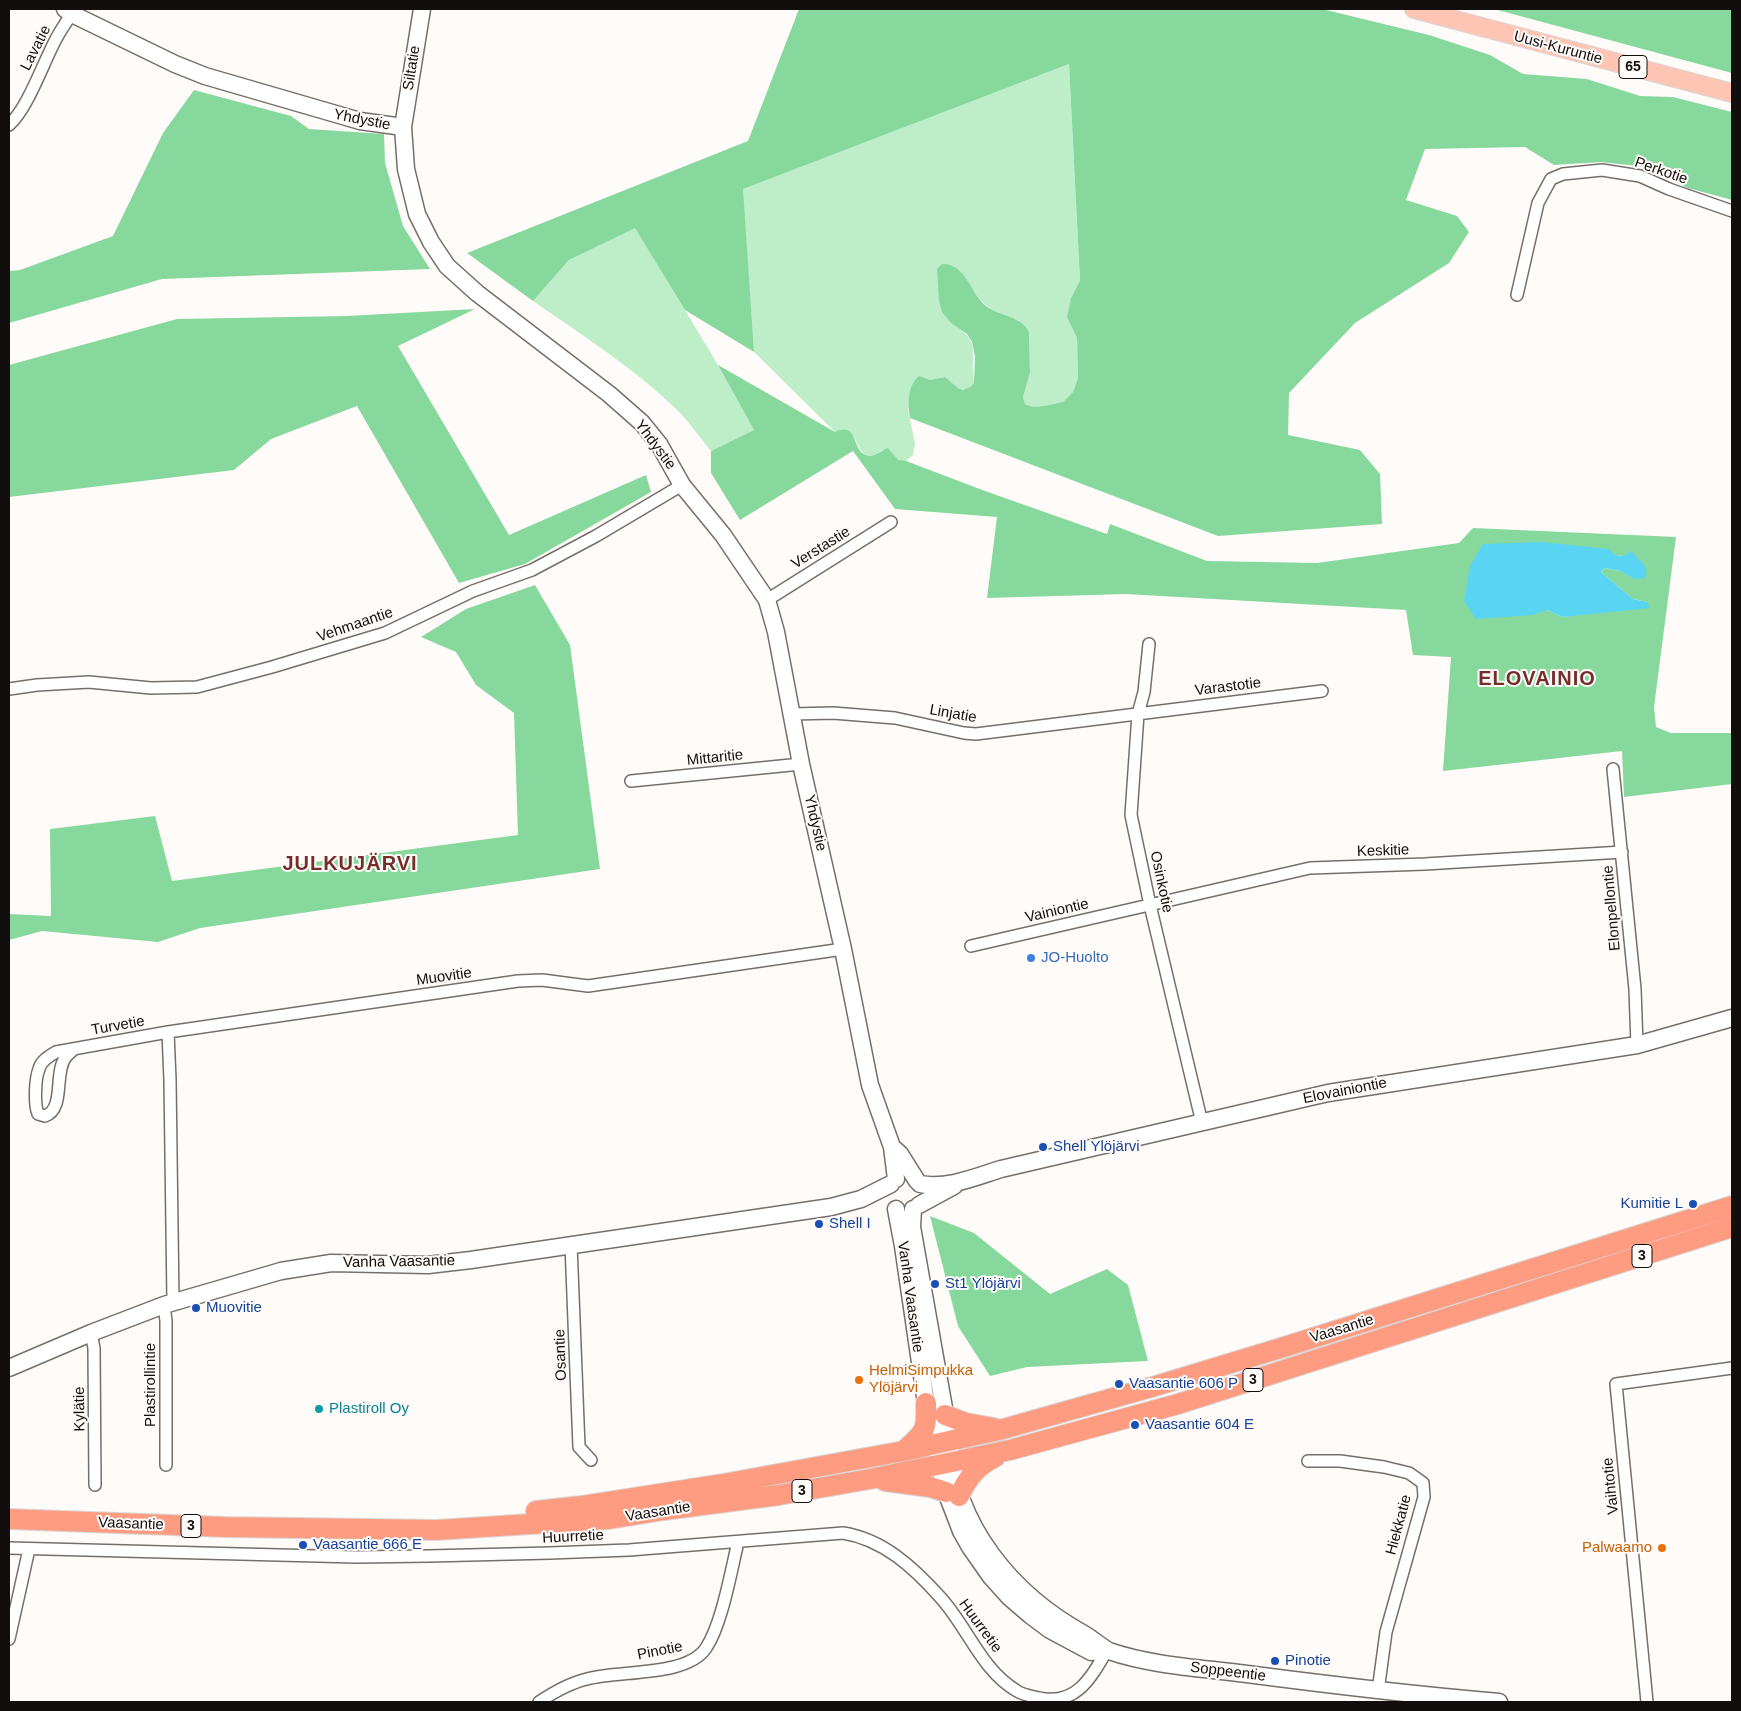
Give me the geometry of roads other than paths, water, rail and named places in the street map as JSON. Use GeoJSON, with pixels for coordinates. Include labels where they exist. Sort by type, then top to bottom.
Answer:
{"type":"FeatureCollection","features":[{"type":"Feature","properties":{"kind":"highway","name":"Vaasantie"},"geometry":{"type":"LineString","coordinates":[[9,1520],[225,1527],[373,1528],[398,1531],[437,1530],[609,1519],[779,1495],[870,1479],[944,1453],[1003,1429],[1284,1347],[1732,1206]]}},
{"type":"Feature","properties":{"kind":"highway","name":"Vaasantie"},"geometry":{"type":"LineString","coordinates":[[373,1528],[406,1523],[582,1506],[723,1484],[904,1451],[944,1453],[1010,1450],[1178,1404],[1732,1227]]}},
{"type":"Feature","properties":{"kind":"highway"},"geometry":{"type":"LineString","coordinates":[[904,1451],[925,1430],[927,1423],[926,1403]]}},
{"type":"Feature","properties":{"kind":"highway"},"geometry":{"type":"LineString","coordinates":[[945,1415],[966,1423],[1003,1429]]}},
{"type":"Feature","properties":{"kind":"highway"},"geometry":{"type":"LineString","coordinates":[[870,1479],[910,1483],[953,1494],[984,1463],[1010,1450]]}},
{"type":"Feature","properties":{"kind":"main road","name":"Siltatie"},"geometry":{"type":"LineString","coordinates":[[403,128],[422,9]]}},
{"type":"Feature","properties":{"kind":"main road","name":"Uusi-Kuruntie"},"geometry":{"type":"LineString","coordinates":[[1414,9],[1732,93]]}},
{"type":"Feature","properties":{"kind":"main road","name":"Yhdystie"},"geometry":{"type":"LineString","coordinates":[[70,10],[175,64],[205,76],[360,121],[403,128],[406,169],[417,214],[431,242],[447,266],[477,293],[609,394],[642,423],[658,444],[682,485],[723,535],[767,600],[776,632],[870,1084],[892,1147],[893,1182]]}},
{"type":"Feature","properties":{"kind":"main road","name":"Elovainiontie"},"geometry":{"type":"LineString","coordinates":[[918,1183],[928,1186],[960,1182],[1001,1169],[1328,1093],[1638,1045],[1732,1018]]}},
{"type":"Feature","properties":{"kind":"main road","name":"Yhdystie"},"geometry":{"type":"LineString","coordinates":[[892,1147],[900,1154],[918,1183]]}},
{"type":"Feature","properties":{"kind":"main road"},"geometry":{"type":"LineString","coordinates":[[905,1176],[918,1183],[923,1193],[916,1207],[904,1211],[893,1205],[888,1194],[893,1182],[905,1176]]}},
{"type":"Feature","properties":{"kind":"main road","name":"Vanha Vaasantie"},"geometry":{"type":"LineString","coordinates":[[9,1368],[91,1333],[168,1304],[264,1275],[303,1266],[331,1263],[428,1265],[571,1245],[831,1207],[861,1199],[893,1182]]}},
{"type":"Feature","properties":{"kind":"main road","name":"Elovainiontie"},"geometry":{"type":"LineString","coordinates":[[916,1207],[944,1193],[960,1182]]}},
{"type":"Feature","properties":{"kind":"main road","name":"Vanha Vaasantie"},"geometry":{"type":"LineString","coordinates":[[861,1199],[893,1205],[903,1246],[926,1403],[944,1453]]}},
{"type":"Feature","properties":{"kind":"main road","name":"Vanha Vaasantie"},"geometry":{"type":"LineString","coordinates":[[916,1207],[912,1227],[945,1415],[944,1453]]}},
{"type":"Feature","properties":{"kind":"main road","name":"Soppeentie"},"geometry":{"type":"LineString","coordinates":[[944,1453],[953,1494],[994,1559],[1029,1597],[1060,1621],[1097,1642],[1107,1650],[1130,1657],[1180,1666],[1378,1691],[1499,1702]]}},
{"type":"Feature","properties":{"kind":"street","name":"Lavatie"},"geometry":{"type":"LineString","coordinates":[[9,125],[25,102],[70,10]]}},
{"type":"Feature","properties":{"kind":"street","name":"Perkotie"},"geometry":{"type":"LineString","coordinates":[[1517,295],[1538,203],[1551,179],[1563,174],[1602,170],[1640,176],[1669,189],[1732,211]]}},
{"type":"Feature","properties":{"kind":"street","name":"Vehmaantie"},"geometry":{"type":"LineString","coordinates":[[9,689],[37,685],[89,682],[151,688],[198,687],[385,633],[473,590],[532,570],[596,536],[682,485]]}},
{"type":"Feature","properties":{"kind":"street","name":"Verstastie"},"geometry":{"type":"LineString","coordinates":[[767,600],[891,522]]}},
{"type":"Feature","properties":{"kind":"street","name":"Osinkotie"},"geometry":{"type":"LineString","coordinates":[[1149,644],[1144,692],[1138,714],[1131,815],[1150,905],[1202,1123]]}},
{"type":"Feature","properties":{"kind":"street","name":"Varastotie"},"geometry":{"type":"LineString","coordinates":[[1138,714],[1322,691]]}},
{"type":"Feature","properties":{"kind":"street","name":"Linjatie"},"geometry":{"type":"LineString","coordinates":[[792,714],[833,713],[895,718],[976,734],[1138,714]]}},
{"type":"Feature","properties":{"kind":"street","name":"Mittaritie"},"geometry":{"type":"LineString","coordinates":[[630,781],[802,764]]}},
{"type":"Feature","properties":{"kind":"street","name":"Elonpellontie"},"geometry":{"type":"LineString","coordinates":[[1613,769],[1635,989],[1638,1045]]}},
{"type":"Feature","properties":{"kind":"street","name":"Keskitie"},"geometry":{"type":"LineString","coordinates":[[1150,905],[1310,868],[1425,864],[1622,852]]}},
{"type":"Feature","properties":{"kind":"street","name":"Vainiontie"},"geometry":{"type":"LineString","coordinates":[[970,946],[1150,905]]}},
{"type":"Feature","properties":{"kind":"street","name":"Muovitie"},"geometry":{"type":"LineString","coordinates":[[168,1032],[518,981],[542,980],[588,986],[843,949]]}},
{"type":"Feature","properties":{"kind":"street","name":"Turvetie"},"geometry":{"type":"LineString","coordinates":[[74,1049],[65,1058],[61,1070],[56,1107],[51,1114],[44,1116],[38,1114],[35,1106],[39,1068],[46,1058],[56,1052],[168,1032]]}},
{"type":"Feature","properties":{"kind":"street"},"geometry":{"type":"LineString","coordinates":[[168,1032],[170,1080],[168,1304]]}},
{"type":"Feature","properties":{"kind":"street","name":"Osantie"},"geometry":{"type":"LineString","coordinates":[[571,1245],[580,1448],[590,1460]]}},
{"type":"Feature","properties":{"kind":"street","name":"Plastirollintie"},"geometry":{"type":"LineString","coordinates":[[166,1465],[166,1322],[168,1304]]}},
{"type":"Feature","properties":{"kind":"street","name":"Kylätie"},"geometry":{"type":"LineString","coordinates":[[91,1333],[94,1348],[95,1485]]}},
{"type":"Feature","properties":{"kind":"street","name":"Vaihtotie"},"geometry":{"type":"LineString","coordinates":[[1647,1702],[1616,1384],[1732,1368]]}},
{"type":"Feature","properties":{"kind":"street","name":"Hiekkatie"},"geometry":{"type":"LineString","coordinates":[[1308,1461],[1340,1461],[1384,1467],[1409,1473],[1423,1483],[1424,1496],[1386,1632],[1378,1691]]}},
{"type":"Feature","properties":{"kind":"street","name":"Huurretie"},"geometry":{"type":"LineString","coordinates":[[9,1548],[356,1557],[550,1553],[738,1542],[843,1533],[856,1535],[880,1544],[912,1569],[941,1598],[972,1643],[1006,1683],[1018,1692],[1048,1701],[1072,1694],[1084,1685],[1107,1650]]}},
{"type":"Feature","properties":{"kind":"street","name":"Pinotie"},"geometry":{"type":"LineString","coordinates":[[539,1702],[551,1694],[586,1679],[683,1664],[700,1655],[710,1641],[718,1620],[738,1542]]}},
{"type":"Feature","properties":{"kind":"street"},"geometry":{"type":"LineString","coordinates":[[9,1639],[29,1549]]}},
{"type":"Feature","properties":{"kind":"water"},"geometry":{"type":"Polygon","coordinates":[[[1541,542],[1608,549],[1615,555],[1624,556],[1631,551],[1646,567],[1646,578],[1634,579],[1620,571],[1605,568],[1601,572],[1633,599],[1647,602],[1650,608],[1563,617],[1547,610],[1533,615],[1476,619],[1464,601],[1470,566],[1483,544],[1541,542]]]}},
{"type":"Feature","properties":{"kind":"place","name":"JO-Huolto"},"geometry":{"type":"Point","coordinates":[1031,958]}},
{"type":"Feature","properties":{"kind":"place","name":"Shell Ylöjärvi"},"geometry":{"type":"Point","coordinates":[1043,1147]}},
{"type":"Feature","properties":{"kind":"place","name":"Kumitie L"},"geometry":{"type":"Point","coordinates":[1693,1204]}},
{"type":"Feature","properties":{"kind":"place","name":"Shell I"},"geometry":{"type":"Point","coordinates":[819,1224]}},
{"type":"Feature","properties":{"kind":"place","name":"St1 Ylöjärvi"},"geometry":{"type":"Point","coordinates":[935,1284]}},
{"type":"Feature","properties":{"kind":"place","name":"Muovitie"},"geometry":{"type":"Point","coordinates":[196,1308]}},
{"type":"Feature","properties":{"kind":"place","name":"HelmiSimpukka Ylöjärvi"},"geometry":{"type":"Point","coordinates":[859,1380]}},
{"type":"Feature","properties":{"kind":"place","name":"Vaasantie 606 P"},"geometry":{"type":"Point","coordinates":[1119,1384]}},
{"type":"Feature","properties":{"kind":"place","name":"Plastiroll Oy"},"geometry":{"type":"Point","coordinates":[319,1409]}},
{"type":"Feature","properties":{"kind":"place","name":"Vaasantie 604 E"},"geometry":{"type":"Point","coordinates":[1135,1425]}},
{"type":"Feature","properties":{"kind":"place","name":"Vaasantie 666 E"},"geometry":{"type":"Point","coordinates":[303,1545]}},
{"type":"Feature","properties":{"kind":"place","name":"Palwaamo"},"geometry":{"type":"Point","coordinates":[1662,1548]}},
{"type":"Feature","properties":{"kind":"place","name":"Pinotie"},"geometry":{"type":"Point","coordinates":[1275,1661]}},
{"type":"Feature","properties":{"kind":"district","name":"ELOVAINIO"},"geometry":{"type":"Point","coordinates":[1537,679]}},
{"type":"Feature","properties":{"kind":"district","name":"JULKUJÄRVI"},"geometry":{"type":"Point","coordinates":[350,864]}}]}
